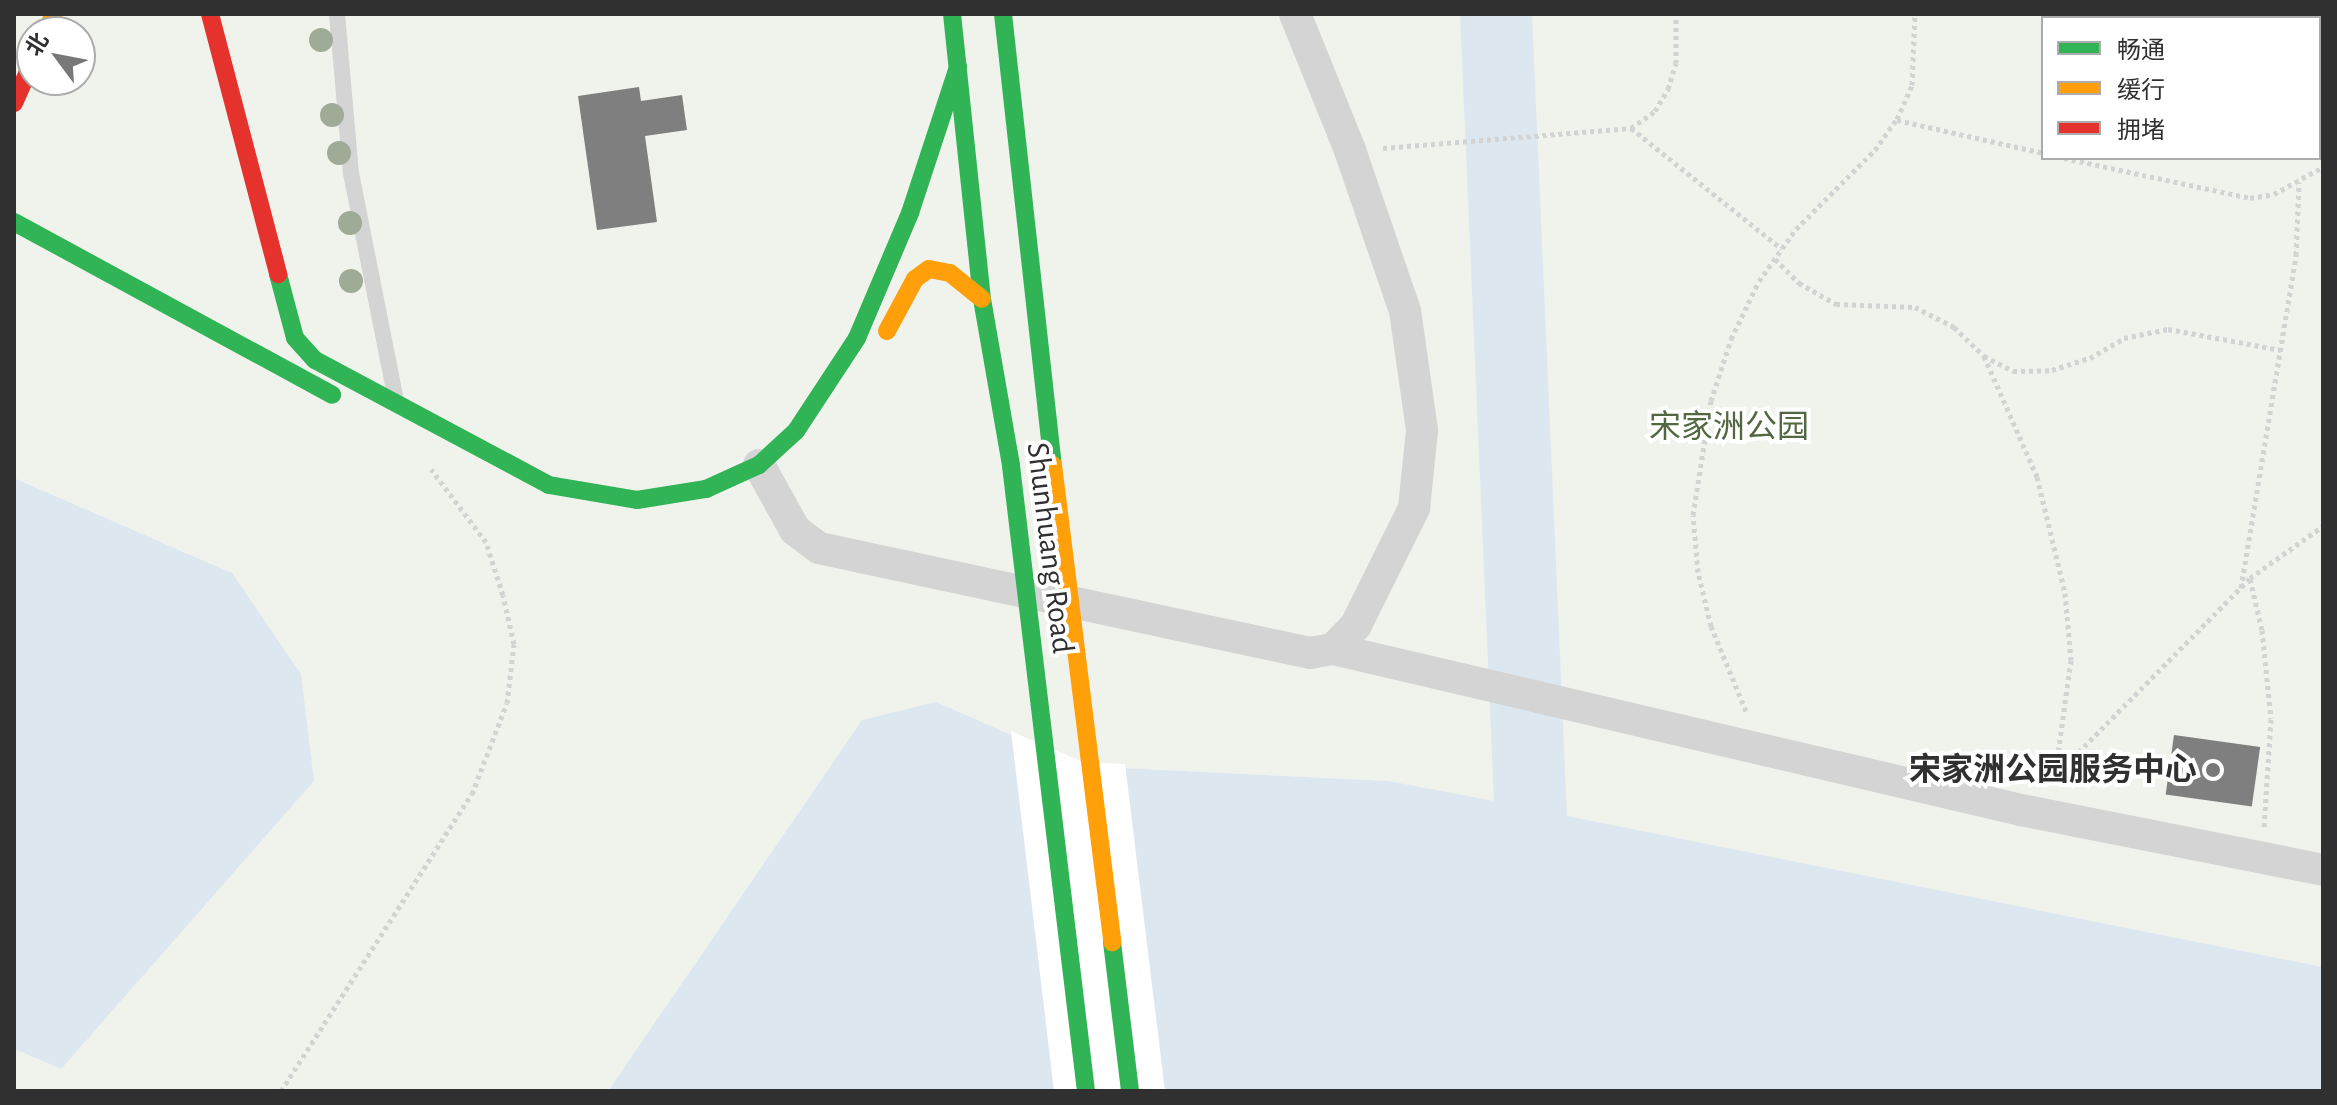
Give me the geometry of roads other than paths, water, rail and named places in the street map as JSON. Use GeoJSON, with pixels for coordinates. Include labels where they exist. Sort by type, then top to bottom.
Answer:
{"type":"FeatureCollection","features":[{"type":"Feature","properties":{"kind":"street"},"geometry":{"type":"LineString","coordinates":[[210,14],[285,312],[295,338],[315,360]]}},
{"type":"Feature","properties":{"kind":"street","name":"Shunhuang Road"},"geometry":{"type":"LineString","coordinates":[[952,14],[982,299],[1011,466],[1086,1091]]}},
{"type":"Feature","properties":{"kind":"street","name":"Shunhuang Road"},"geometry":{"type":"LineString","coordinates":[[1003,14],[1053,465],[1130,1091]]}},
{"type":"Feature","properties":{"kind":"street"},"geometry":{"type":"LineString","coordinates":[[1295,14],[1350,150],[1405,311],[1422,430],[1414,508],[1356,625],[1333,649]]}},
{"type":"Feature","properties":{"kind":"street"},"geometry":{"type":"LineString","coordinates":[[769,480],[796,431],[857,338],[910,213],[958,67]]}},
{"type":"Feature","properties":{"kind":"street"},"geometry":{"type":"LineString","coordinates":[[14,222],[357,408]]}},
{"type":"Feature","properties":{"kind":"street"},"geometry":{"type":"LineString","coordinates":[[879,347],[915,279],[929,269],[950,273],[982,299]]}},
{"type":"Feature","properties":{"kind":"street"},"geometry":{"type":"LineString","coordinates":[[274,337],[572,493],[637,500],[769,480]]}},
{"type":"Feature","properties":{"kind":"street"},"geometry":{"type":"LineString","coordinates":[[431,445],[572,509],[644,521]]}},
{"type":"Feature","properties":{"kind":"street"},"geometry":{"type":"LineString","coordinates":[[769,480],[795,530],[819,548],[844,556],[1310,653],[1333,649],[1576,702],[1766,751],[2021,810],[2323,870]]}},
{"type":"Feature","properties":{"kind":"lane"},"geometry":{"type":"LineString","coordinates":[[337,14],[351,173],[403,432]]}},
{"type":"Feature","properties":{"kind":"place","name":"宋家洲公园服务中心"},"geometry":{"type":"Point","coordinates":[2213,770]}},
{"type":"Feature","properties":{"kind":"park label","name":"宋家洲公园"},"geometry":{"type":"Point","coordinates":[1729,427]}}]}
